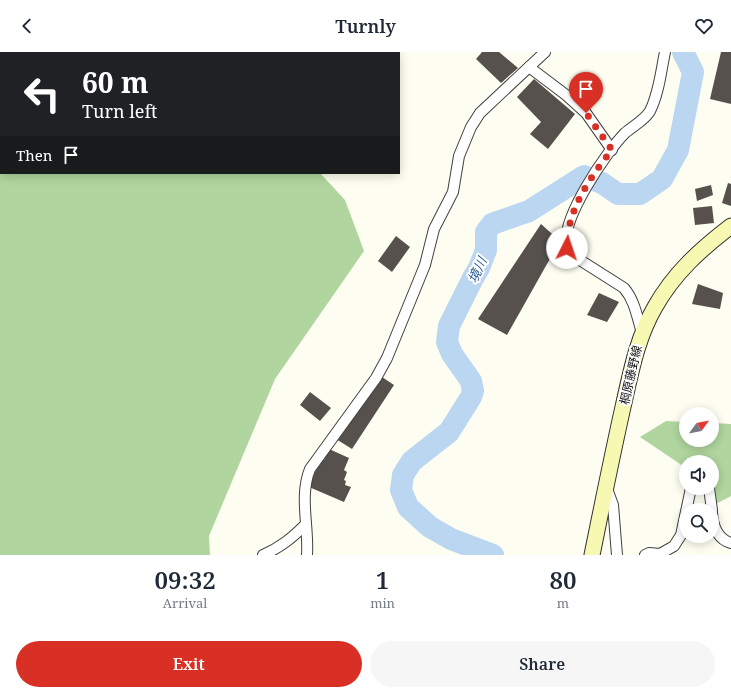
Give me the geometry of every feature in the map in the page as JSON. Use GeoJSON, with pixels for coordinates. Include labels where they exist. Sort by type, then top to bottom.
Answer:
{"type":"FeatureCollection","features":[{"type":"Feature","properties":{"kind":"main road","name":"棡原藤野線"},"geometry":{"type":"LineString","coordinates":[[592,555],[637,345],[642,333],[656,306],[681,270],[697,254],[731,226]]}},
{"type":"Feature","properties":{"kind":"street"},"geometry":{"type":"LineString","coordinates":[[307,555],[308,536],[306,524],[306,479],[310,469],[376,378],[387,358],[425,265],[434,229],[453,192],[459,156],[471,127],[480,113],[545,52]]}},
{"type":"Feature","properties":{"kind":"street"},"geometry":{"type":"LineString","coordinates":[[642,333],[633,301],[629,294],[624,288],[577,259],[567,248],[567,232],[572,214],[598,169],[626,133],[649,112],[655,96],[665,52]]}},
{"type":"Feature","properties":{"kind":"street"},"geometry":{"type":"LineString","coordinates":[[529,67],[566,95],[586,113],[612,150]]}},
{"type":"Feature","properties":{"kind":"street"},"geometry":{"type":"LineString","coordinates":[[606,486],[613,505],[617,555]]}},
{"type":"Feature","properties":{"kind":"street"},"geometry":{"type":"LineString","coordinates":[[645,555],[650,553],[661,554],[674,546],[681,535],[690,495]]}},
{"type":"Feature","properties":{"kind":"street"},"geometry":{"type":"LineString","coordinates":[[263,555],[279,548],[306,524]]}},
{"type":"Feature","properties":{"kind":"street"},"geometry":{"type":"LineString","coordinates":[[719,535],[724,541],[731,543]]}},
{"type":"Feature","properties":{"kind":"green space"},"geometry":{"type":"Polygon","coordinates":[[[0,174],[321,174],[345,200],[364,251],[275,379],[209,536],[210,555],[0,555],[0,174]]]}},
{"type":"Feature","properties":{"kind":"green space"},"geometry":{"type":"Polygon","coordinates":[[[666,421],[679,422],[679,447],[719,447],[719,423],[731,424],[731,496],[718,503],[707,503],[705,495],[719,495],[719,455],[679,455],[679,463],[640,437],[666,421]]]}},
{"type":"Feature","properties":{"kind":"building"},"geometry":{"type":"Polygon","coordinates":[[[482,52],[499,52],[518,68],[501,83],[476,59],[482,52]]]}},
{"type":"Feature","properties":{"kind":"building"},"geometry":{"type":"Polygon","coordinates":[[[721,52],[731,52],[731,104],[710,99],[721,52]]]}},
{"type":"Feature","properties":{"kind":"building"},"geometry":{"type":"Polygon","coordinates":[[[534,79],[575,114],[548,149],[530,134],[541,122],[517,97],[534,79]]]}},
{"type":"Feature","properties":{"kind":"building"},"geometry":{"type":"Polygon","coordinates":[[[728,183],[731,184],[731,206],[722,203],[728,183]]]}},
{"type":"Feature","properties":{"kind":"building"},"geometry":{"type":"Polygon","coordinates":[[[711,185],[713,195],[697,201],[695,189],[711,185]]]}},
{"type":"Feature","properties":{"kind":"building"},"geometry":{"type":"Polygon","coordinates":[[[712,206],[714,223],[695,225],[693,208],[712,206]]]}},
{"type":"Feature","properties":{"kind":"building"},"geometry":{"type":"Polygon","coordinates":[[[541,224],[560,241],[507,335],[478,319],[541,224]]]}},
{"type":"Feature","properties":{"kind":"building"},"geometry":{"type":"Polygon","coordinates":[[[396,236],[410,247],[392,272],[378,261],[396,236]]]}},
{"type":"Feature","properties":{"kind":"building"},"geometry":{"type":"Polygon","coordinates":[[[698,284],[723,293],[720,309],[692,304],[698,284]]]}},
{"type":"Feature","properties":{"kind":"building"},"geometry":{"type":"Polygon","coordinates":[[[599,293],[619,302],[607,322],[587,315],[599,293]]]}},
{"type":"Feature","properties":{"kind":"building"},"geometry":{"type":"Polygon","coordinates":[[[379,375],[394,385],[352,449],[336,439],[379,375]]]}},
{"type":"Feature","properties":{"kind":"building"},"geometry":{"type":"Polygon","coordinates":[[[310,392],[331,408],[320,421],[300,405],[310,392]]]}},
{"type":"Feature","properties":{"kind":"building"},"geometry":{"type":"Polygon","coordinates":[[[329,449],[349,458],[344,470],[347,472],[344,480],[346,481],[345,485],[351,487],[344,502],[309,487],[320,460],[324,460],[329,449]]]}},
{"type":"Feature","properties":{"kind":"waterway","name":"境川"},"geometry":{"type":"LineString","coordinates":[[493,555],[451,539],[430,527],[408,507],[401,490],[403,475],[412,461],[449,432],[471,397],[473,391],[471,381],[452,354],[447,342],[449,326],[479,268],[486,250],[486,232],[492,224],[529,211],[584,176],[602,183],[618,194],[640,194],[662,179],[678,150],[693,72],[683,52]]}},
{"type":"Feature","properties":{"kind":"route"},"geometry":{"type":"LineString","coordinates":[[567,248],[567,232],[572,214],[588,185],[605,158],[612,150],[586,113]]}}]}
